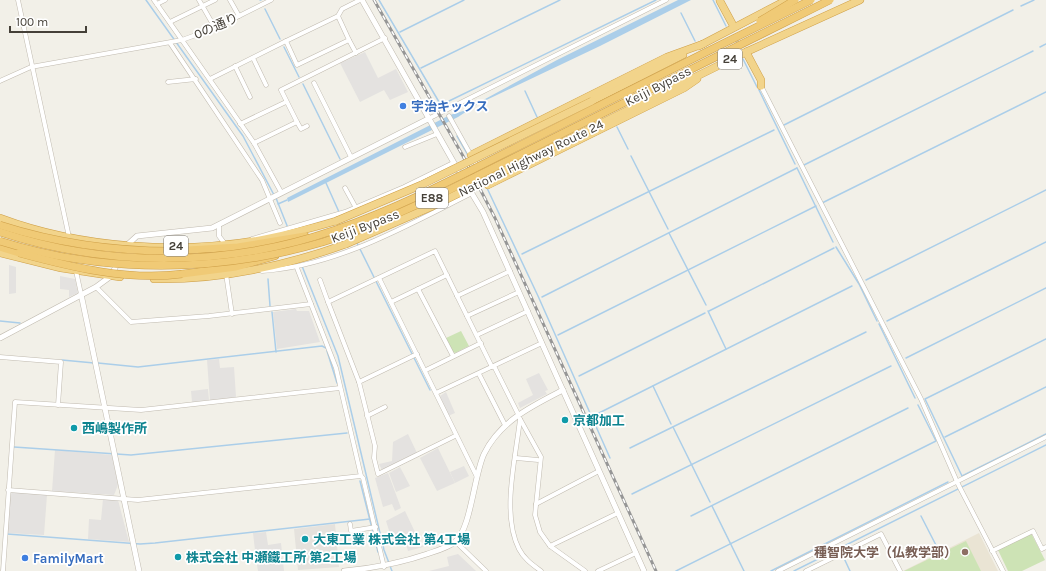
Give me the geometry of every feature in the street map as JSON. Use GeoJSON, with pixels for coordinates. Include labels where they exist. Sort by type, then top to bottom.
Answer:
{"type":"FeatureCollection","features":[{"type":"Feature","properties":{"kind":"highway"},"geometry":{"type":"LineString","coordinates":[[720,0],[731,26]]}},
{"type":"Feature","properties":{"kind":"highway","name":"National Highway Route 24"},"geometry":{"type":"LineString","coordinates":[[0,218],[69,237],[127,244],[180,246],[225,244],[282,235],[336,218],[421,185],[592,101],[703,44],[731,26],[787,0]]}},
{"type":"Feature","properties":{"kind":"highway"},"geometry":{"type":"LineString","coordinates":[[706,52],[795,0]]}},
{"type":"Feature","properties":{"kind":"highway","name":"Keiji Bypass"},"geometry":{"type":"LineString","coordinates":[[0,232],[39,244],[89,253],[140,257],[182,258],[214,256],[261,250],[307,239],[348,225],[442,184],[811,0]]}},
{"type":"Feature","properties":{"kind":"highway","name":"Keiji Bypass"},"geometry":{"type":"LineString","coordinates":[[0,241],[70,258],[154,266],[219,263],[292,251],[361,229],[441,194],[832,0]]}},
{"type":"Feature","properties":{"kind":"highway","name":"National Highway Route 24"},"geometry":{"type":"LineString","coordinates":[[0,253],[76,271],[111,276],[164,279],[226,273],[300,263],[433,206],[716,66],[746,55],[860,0]]}},
{"type":"Feature","properties":{"kind":"highway"},"geometry":{"type":"LineString","coordinates":[[471,155],[667,57],[703,44]]}},
{"type":"Feature","properties":{"kind":"highway"},"geometry":{"type":"LineString","coordinates":[[746,55],[761,80],[761,86]]}},
{"type":"Feature","properties":{"kind":"highway"},"geometry":{"type":"LineString","coordinates":[[488,185],[684,88],[716,66]]}},
{"type":"Feature","properties":{"kind":"highway"},"geometry":{"type":"LineString","coordinates":[[0,225],[51,239],[87,246],[172,251],[238,248],[274,242],[348,225]]}},
{"type":"Feature","properties":{"kind":"highway"},"geometry":{"type":"LineString","coordinates":[[0,247],[19,253],[109,273],[156,277],[236,267],[292,251]]}},
{"type":"Feature","properties":{"kind":"street"},"geometry":{"type":"LineString","coordinates":[[18,0],[31,67],[69,237]]}},
{"type":"Feature","properties":{"kind":"street"},"geometry":{"type":"LineString","coordinates":[[165,0],[155,2],[170,22],[180,40],[210,79],[254,143],[280,193]]}},
{"type":"Feature","properties":{"kind":"street"},"geometry":{"type":"LineString","coordinates":[[199,0],[215,28]]}},
{"type":"Feature","properties":{"kind":"street"},"geometry":{"type":"LineString","coordinates":[[170,22],[215,0]]}},
{"type":"Feature","properties":{"kind":"street"},"geometry":{"type":"LineString","coordinates":[[230,0],[239,16]]}},
{"type":"Feature","properties":{"kind":"street","name":"0の通り"},"geometry":{"type":"LineString","coordinates":[[0,81],[31,67],[180,40],[215,28],[271,0]]}},
{"type":"Feature","properties":{"kind":"street"},"geometry":{"type":"LineString","coordinates":[[210,79],[338,16],[342,9],[361,0],[385,38],[428,119],[483,212],[644,571]]}},
{"type":"Feature","properties":{"kind":"street"},"geometry":{"type":"LineString","coordinates":[[0,338],[96,287],[111,276],[127,244],[137,236],[202,230],[219,224],[666,0]]}},
{"type":"Feature","properties":{"kind":"street"},"geometry":{"type":"LineString","coordinates":[[338,16],[356,53]]}},
{"type":"Feature","properties":{"kind":"street"},"geometry":{"type":"LineString","coordinates":[[306,126],[301,129],[281,90],[385,38]]}},
{"type":"Feature","properties":{"kind":"street"},"geometry":{"type":"LineString","coordinates":[[286,41],[297,65],[349,40]]}},
{"type":"Feature","properties":{"kind":"street"},"geometry":{"type":"LineString","coordinates":[[171,42],[262,180],[280,223]]}},
{"type":"Feature","properties":{"kind":"street"},"geometry":{"type":"LineString","coordinates":[[253,58],[266,85]]}},
{"type":"Feature","properties":{"kind":"street"},"geometry":{"type":"LineString","coordinates":[[235,66],[250,97]]}},
{"type":"Feature","properties":{"kind":"street"},"geometry":{"type":"LineString","coordinates":[[168,82],[196,79]]}},
{"type":"Feature","properties":{"kind":"street"},"geometry":{"type":"LineString","coordinates":[[314,83],[351,157]]}},
{"type":"Feature","properties":{"kind":"street"},"geometry":{"type":"LineString","coordinates":[[761,86],[922,399],[958,482],[1003,571]]}},
{"type":"Feature","properties":{"kind":"street"},"geometry":{"type":"LineString","coordinates":[[240,124],[286,102]]}},
{"type":"Feature","properties":{"kind":"street"},"geometry":{"type":"LineString","coordinates":[[449,116],[488,185]]}},
{"type":"Feature","properties":{"kind":"street"},"geometry":{"type":"LineString","coordinates":[[254,143],[297,122]]}},
{"type":"Feature","properties":{"kind":"street"},"geometry":{"type":"LineString","coordinates":[[405,147],[437,133]]}},
{"type":"Feature","properties":{"kind":"street"},"geometry":{"type":"LineString","coordinates":[[336,218],[343,213],[453,163]]}},
{"type":"Feature","properties":{"kind":"street"},"geometry":{"type":"LineString","coordinates":[[345,188],[356,208]]}},
{"type":"Feature","properties":{"kind":"street"},"geometry":{"type":"LineString","coordinates":[[385,567],[373,526],[363,478],[361,476],[336,368],[311,304],[300,263],[362,246],[405,227],[472,193]]}},
{"type":"Feature","properties":{"kind":"street"},"geometry":{"type":"LineString","coordinates":[[219,224],[219,236],[225,244]]}},
{"type":"Feature","properties":{"kind":"street"},"geometry":{"type":"LineString","coordinates":[[242,242],[274,231],[294,230]]}},
{"type":"Feature","properties":{"kind":"street"},"geometry":{"type":"LineString","coordinates":[[328,302],[435,251],[467,316],[541,457],[536,504],[536,521],[544,541],[585,571]]}},
{"type":"Feature","properties":{"kind":"street"},"geometry":{"type":"LineString","coordinates":[[76,271],[139,571]]}},
{"type":"Feature","properties":{"kind":"street"},"geometry":{"type":"LineString","coordinates":[[457,296],[510,271]]}},
{"type":"Feature","properties":{"kind":"street"},"geometry":{"type":"LineString","coordinates":[[226,273],[232,314]]}},
{"type":"Feature","properties":{"kind":"street"},"geometry":{"type":"LineString","coordinates":[[391,302],[447,274]]}},
{"type":"Feature","properties":{"kind":"street"},"geometry":{"type":"LineString","coordinates":[[379,278],[426,370],[455,436],[477,477]]}},
{"type":"Feature","properties":{"kind":"street"},"geometry":{"type":"LineString","coordinates":[[320,280],[359,382],[375,446],[374,458],[378,474],[455,436]]}},
{"type":"Feature","properties":{"kind":"street"},"geometry":{"type":"LineString","coordinates":[[96,287],[131,322],[232,314],[311,304]]}},
{"type":"Feature","properties":{"kind":"street"},"geometry":{"type":"LineString","coordinates":[[418,289],[453,356]]}},
{"type":"Feature","properties":{"kind":"street"},"geometry":{"type":"LineString","coordinates":[[467,316],[519,292]]}},
{"type":"Feature","properties":{"kind":"street"},"geometry":{"type":"LineString","coordinates":[[477,335],[528,311]]}},
{"type":"Feature","properties":{"kind":"street"},"geometry":{"type":"LineString","coordinates":[[426,370],[481,343]]}},
{"type":"Feature","properties":{"kind":"street"},"geometry":{"type":"LineString","coordinates":[[436,393],[542,343]]}},
{"type":"Feature","properties":{"kind":"street"},"geometry":{"type":"LineString","coordinates":[[359,382],[417,354]]}},
{"type":"Feature","properties":{"kind":"street"},"geometry":{"type":"LineString","coordinates":[[0,358],[61,362],[58,405]]}},
{"type":"Feature","properties":{"kind":"street"},"geometry":{"type":"LineString","coordinates":[[479,374],[505,425]]}},
{"type":"Feature","properties":{"kind":"street"},"geometry":{"type":"LineString","coordinates":[[3,571],[15,402],[105,409],[141,410],[340,388]]}},
{"type":"Feature","properties":{"kind":"street"},"geometry":{"type":"LineString","coordinates":[[344,571],[393,565],[444,548],[456,542],[464,528],[484,453],[505,425],[563,390]]}},
{"type":"Feature","properties":{"kind":"street"},"geometry":{"type":"LineString","coordinates":[[367,416],[385,407]]}},
{"type":"Feature","properties":{"kind":"street"},"geometry":{"type":"LineString","coordinates":[[520,415],[511,502],[511,518],[514,534],[524,556],[541,571]]}},
{"type":"Feature","properties":{"kind":"street"},"geometry":{"type":"LineString","coordinates":[[778,571],[958,482],[1046,436]]}},
{"type":"Feature","properties":{"kind":"street"},"geometry":{"type":"LineString","coordinates":[[516,458],[538,460]]}},
{"type":"Feature","properties":{"kind":"street"},"geometry":{"type":"LineString","coordinates":[[536,504],[599,471]]}},
{"type":"Feature","properties":{"kind":"street"},"geometry":{"type":"LineString","coordinates":[[8,490],[138,500],[361,476]]}},
{"type":"Feature","properties":{"kind":"street"},"geometry":{"type":"LineString","coordinates":[[550,546],[618,513]]}},
{"type":"Feature","properties":{"kind":"street"},"geometry":{"type":"LineString","coordinates":[[350,524],[351,531],[373,526]]}},
{"type":"Feature","properties":{"kind":"street"},"geometry":{"type":"LineString","coordinates":[[992,551],[1033,531],[1042,549],[1046,547]]}},
{"type":"Feature","properties":{"kind":"street"},"geometry":{"type":"LineString","coordinates":[[806,571],[881,534],[900,571]]}},
{"type":"Feature","properties":{"kind":"street"},"geometry":{"type":"LineString","coordinates":[[456,542],[486,571]]}},
{"type":"Feature","properties":{"kind":"street"},"geometry":{"type":"LineString","coordinates":[[598,571],[636,553]]}},
{"type":"Feature","properties":{"kind":"shaded area"},"geometry":{"type":"Polygon","coordinates":[[[365,52],[378,78],[396,69],[408,92],[390,100],[384,90],[360,102],[340,63],[365,52]]]}},
{"type":"Feature","properties":{"kind":"shaded area"},"geometry":{"type":"Polygon","coordinates":[[[9,265],[16,267],[16,293],[9,294],[9,265]]]}},
{"type":"Feature","properties":{"kind":"shaded area"},"geometry":{"type":"Polygon","coordinates":[[[60,276],[75,279],[78,293],[69,297],[69,290],[60,289],[60,276]]]}},
{"type":"Feature","properties":{"kind":"shaded area"},"geometry":{"type":"Polygon","coordinates":[[[296,309],[297,311],[309,311],[320,342],[277,349],[273,312],[296,309]]]}},
{"type":"Feature","properties":{"kind":"shaded area"},"geometry":{"type":"Polygon","coordinates":[[[219,359],[220,368],[234,367],[236,397],[210,401],[207,360],[219,359]]]}},
{"type":"Feature","properties":{"kind":"shaded area"},"geometry":{"type":"Polygon","coordinates":[[[539,373],[548,390],[545,391],[547,394],[520,408],[518,403],[533,395],[526,379],[539,373]]]}},
{"type":"Feature","properties":{"kind":"shaded area"},"geometry":{"type":"Polygon","coordinates":[[[208,389],[209,400],[192,402],[191,391],[208,389]]]}},
{"type":"Feature","properties":{"kind":"shaded area"},"geometry":{"type":"Polygon","coordinates":[[[446,392],[455,413],[448,416],[440,396],[446,392]]]}},
{"type":"Feature","properties":{"kind":"shaded area"},"geometry":{"type":"Polygon","coordinates":[[[408,434],[417,453],[382,470],[379,464],[392,461],[393,442],[408,434]]]}},
{"type":"Feature","properties":{"kind":"shaded area"},"geometry":{"type":"Polygon","coordinates":[[[438,448],[455,483],[437,491],[420,458],[438,448]]]}},
{"type":"Feature","properties":{"kind":"shaded area"},"geometry":{"type":"Polygon","coordinates":[[[55,450],[112,455],[118,485],[114,495],[52,491],[55,450]]]}},
{"type":"Feature","properties":{"kind":"shaded area"},"geometry":{"type":"Polygon","coordinates":[[[464,466],[469,476],[455,483],[450,472],[464,466]]]}},
{"type":"Feature","properties":{"kind":"shaded area"},"geometry":{"type":"Polygon","coordinates":[[[400,467],[410,486],[396,492],[389,473],[400,467]]]}},
{"type":"Feature","properties":{"kind":"shaded area"},"geometry":{"type":"Polygon","coordinates":[[[388,473],[401,508],[395,511],[392,504],[383,507],[375,478],[388,473]]]}},
{"type":"Feature","properties":{"kind":"shaded area"},"geometry":{"type":"Polygon","coordinates":[[[12,492],[47,495],[44,535],[7,533],[10,496],[12,492]]]}},
{"type":"Feature","properties":{"kind":"shaded area"},"geometry":{"type":"Polygon","coordinates":[[[103,499],[118,500],[129,542],[88,539],[89,519],[101,520],[103,499]]]}},
{"type":"Feature","properties":{"kind":"shaded area"},"geometry":{"type":"Polygon","coordinates":[[[405,511],[423,547],[408,551],[405,541],[393,543],[386,521],[405,511]]]}},
{"type":"Feature","properties":{"kind":"shaded area"},"geometry":{"type":"Polygon","coordinates":[[[335,524],[339,567],[298,570],[294,529],[335,524]]]}},
{"type":"Feature","properties":{"kind":"shaded area"},"geometry":{"type":"Polygon","coordinates":[[[266,532],[268,545],[281,543],[284,571],[258,571],[253,533],[266,532]]]}},
{"type":"Feature","properties":{"kind":"shaded area","name":"種智院大学（仏教学部）"},"geometry":{"type":"Polygon","coordinates":[[[979,533],[998,571],[903,571],[979,533]]]}},
{"type":"Feature","properties":{"kind":"shaded area"},"geometry":{"type":"Polygon","coordinates":[[[458,554],[476,571],[429,571],[449,566],[447,557],[458,554]]]}},
{"type":"Feature","properties":{"kind":"green space"},"geometry":{"type":"Polygon","coordinates":[[[461,331],[469,346],[455,353],[453,352],[446,338],[461,331]]]}},
{"type":"Feature","properties":{"kind":"green space"},"geometry":{"type":"Polygon","coordinates":[[[1031,533],[1045,560],[1022,571],[1008,571],[998,550],[1031,533]]]}},
{"type":"Feature","properties":{"kind":"green space","name":"種智院大学（仏教学部）"},"geometry":{"type":"Polygon","coordinates":[[[966,541],[981,571],[904,571],[966,541]]]}},
{"type":"Feature","properties":{"kind":"water"},"geometry":{"type":"Polygon","coordinates":[[[678,0],[691,0],[600,46],[478,104],[458,117],[288,202],[287,198],[450,115],[463,111],[557,60],[678,0]]]}},
{"type":"Feature","properties":{"kind":"waterway"},"geometry":{"type":"LineString","coordinates":[[146,0],[243,136],[274,195]]}},
{"type":"Feature","properties":{"kind":"waterway"},"geometry":{"type":"LineString","coordinates":[[379,0],[442,107]]}},
{"type":"Feature","properties":{"kind":"waterway"},"geometry":{"type":"LineString","coordinates":[[400,32],[464,0]]}},
{"type":"Feature","properties":{"kind":"waterway"},"geometry":{"type":"LineString","coordinates":[[421,68],[560,0]]}},
{"type":"Feature","properties":{"kind":"waterway"},"geometry":{"type":"LineString","coordinates":[[447,102],[656,0]]}},
{"type":"Feature","properties":{"kind":"waterway"},"geometry":{"type":"LineString","coordinates":[[713,0],[726,26]]}},
{"type":"Feature","properties":{"kind":"waterway"},"geometry":{"type":"LineString","coordinates":[[1021,6],[1034,0]]}},
{"type":"Feature","properties":{"kind":"waterway"},"geometry":{"type":"LineString","coordinates":[[265,9],[280,39]]}},
{"type":"Feature","properties":{"kind":"waterway"},"geometry":{"type":"LineString","coordinates":[[784,125],[1013,10]]}},
{"type":"Feature","properties":{"kind":"waterway"},"geometry":{"type":"LineString","coordinates":[[681,13],[695,41]]}},
{"type":"Feature","properties":{"kind":"waterway"},"geometry":{"type":"LineString","coordinates":[[1040,47],[1046,44]]}},
{"type":"Feature","properties":{"kind":"waterway"},"geometry":{"type":"LineString","coordinates":[[284,47],[299,77]]}},
{"type":"Feature","properties":{"kind":"waterway"},"geometry":{"type":"LineString","coordinates":[[804,165],[1033,51]]}},
{"type":"Feature","properties":{"kind":"waterway"},"geometry":{"type":"LineString","coordinates":[[743,59],[757,87]]}},
{"type":"Feature","properties":{"kind":"waterway"},"geometry":{"type":"LineString","coordinates":[[303,84],[340,159]]}},
{"type":"Feature","properties":{"kind":"waterway"},"geometry":{"type":"LineString","coordinates":[[759,90],[795,164]]}},
{"type":"Feature","properties":{"kind":"waterway"},"geometry":{"type":"LineString","coordinates":[[525,91],[537,117]]}},
{"type":"Feature","properties":{"kind":"waterway"},"geometry":{"type":"LineString","coordinates":[[822,203],[1046,92]]}},
{"type":"Feature","properties":{"kind":"waterway"},"geometry":{"type":"LineString","coordinates":[[617,127],[628,149]]}},
{"type":"Feature","properties":{"kind":"waterway"},"geometry":{"type":"LineString","coordinates":[[522,254],[774,130]]}},
{"type":"Feature","properties":{"kind":"waterway"},"geometry":{"type":"LineString","coordinates":[[457,136],[468,155]]}},
{"type":"Feature","properties":{"kind":"waterway"},"geometry":{"type":"LineString","coordinates":[[631,156],[668,229]]}},
{"type":"Feature","properties":{"kind":"waterway"},"geometry":{"type":"LineString","coordinates":[[797,168],[833,242]]}},
{"type":"Feature","properties":{"kind":"waterway"},"geometry":{"type":"LineString","coordinates":[[542,297],[797,168]]}},
{"type":"Feature","properties":{"kind":"waterway"},"geometry":{"type":"LineString","coordinates":[[326,183],[339,212]]}},
{"type":"Feature","properties":{"kind":"waterway"},"geometry":{"type":"LineString","coordinates":[[487,188],[538,296],[610,458]]}},
{"type":"Feature","properties":{"kind":"waterway"},"geometry":{"type":"LineString","coordinates":[[866,280],[1046,190]]}},
{"type":"Feature","properties":{"kind":"waterway"},"geometry":{"type":"LineString","coordinates":[[276,198],[288,228]]}},
{"type":"Feature","properties":{"kind":"waterway"},"geometry":{"type":"LineString","coordinates":[[278,204],[287,200]]}},
{"type":"Feature","properties":{"kind":"waterway"},"geometry":{"type":"LineString","coordinates":[[558,335],[816,206]]}},
{"type":"Feature","properties":{"kind":"waterway"},"geometry":{"type":"LineString","coordinates":[[669,233],[706,305]]}},
{"type":"Feature","properties":{"kind":"waterway"},"geometry":{"type":"LineString","coordinates":[[887,321],[1046,242]]}},
{"type":"Feature","properties":{"kind":"waterway"},"geometry":{"type":"LineString","coordinates":[[357,243],[430,390]]}},
{"type":"Feature","properties":{"kind":"waterway"},"geometry":{"type":"LineString","coordinates":[[836,247],[859,284],[877,321]]}},
{"type":"Feature","properties":{"kind":"waterway"},"geometry":{"type":"LineString","coordinates":[[709,311],[834,248]]}},
{"type":"Feature","properties":{"kind":"waterway"},"geometry":{"type":"LineString","coordinates":[[302,266],[338,356],[384,550],[389,563]]}},
{"type":"Feature","properties":{"kind":"waterway"},"geometry":{"type":"LineString","coordinates":[[268,279],[270,306]]}},
{"type":"Feature","properties":{"kind":"waterway"},"geometry":{"type":"LineString","coordinates":[[595,415],[852,286]]}},
{"type":"Feature","properties":{"kind":"waterway"},"geometry":{"type":"LineString","coordinates":[[906,358],[1046,288]]}},
{"type":"Feature","properties":{"kind":"waterway"},"geometry":{"type":"LineString","coordinates":[[708,311],[726,349]]}},
{"type":"Feature","properties":{"kind":"waterway"},"geometry":{"type":"LineString","coordinates":[[272,312],[276,352]]}},
{"type":"Feature","properties":{"kind":"waterway"},"geometry":{"type":"LineString","coordinates":[[579,376],[705,313]]}},
{"type":"Feature","properties":{"kind":"waterway"},"geometry":{"type":"LineString","coordinates":[[0,321],[20,323]]}},
{"type":"Feature","properties":{"kind":"waterway"},"geometry":{"type":"LineString","coordinates":[[879,324],[915,398]]}},
{"type":"Feature","properties":{"kind":"waterway"},"geometry":{"type":"LineString","coordinates":[[630,448],[866,332]]}},
{"type":"Feature","properties":{"kind":"waterway"},"geometry":{"type":"LineString","coordinates":[[1046,339],[925,399],[962,476],[1046,434]]}},
{"type":"Feature","properties":{"kind":"waterway"},"geometry":{"type":"LineString","coordinates":[[98,363],[138,367],[322,346],[326,348]]}},
{"type":"Feature","properties":{"kind":"waterway"},"geometry":{"type":"LineString","coordinates":[[327,351],[337,383]]}},
{"type":"Feature","properties":{"kind":"waterway"},"geometry":{"type":"LineString","coordinates":[[62,360],[94,363]]}},
{"type":"Feature","properties":{"kind":"waterway"},"geometry":{"type":"LineString","coordinates":[[632,494],[891,366]]}},
{"type":"Feature","properties":{"kind":"waterway"},"geometry":{"type":"LineString","coordinates":[[653,386],[671,424]]}},
{"type":"Feature","properties":{"kind":"waterway"},"geometry":{"type":"LineString","coordinates":[[945,437],[1046,387]]}},
{"type":"Feature","properties":{"kind":"waterway"},"geometry":{"type":"LineString","coordinates":[[676,571],[936,441],[918,405]]}},
{"type":"Feature","properties":{"kind":"waterway"},"geometry":{"type":"LineString","coordinates":[[691,516],[908,408]]}},
{"type":"Feature","properties":{"kind":"waterway"},"geometry":{"type":"LineString","coordinates":[[673,427],[710,502]]}},
{"type":"Feature","properties":{"kind":"waterway"},"geometry":{"type":"LineString","coordinates":[[14,447],[131,455],[347,433]]}},
{"type":"Feature","properties":{"kind":"waterway"},"geometry":{"type":"LineString","coordinates":[[794,571],[1046,445]]}},
{"type":"Feature","properties":{"kind":"waterway"},"geometry":{"type":"LineString","coordinates":[[360,481],[378,552]]}},
{"type":"Feature","properties":{"kind":"waterway"},"geometry":{"type":"LineString","coordinates":[[771,571],[948,482]]}},
{"type":"Feature","properties":{"kind":"waterway"},"geometry":{"type":"LineString","coordinates":[[712,506],[744,571]]}},
{"type":"Feature","properties":{"kind":"waterway"},"geometry":{"type":"LineString","coordinates":[[921,516],[940,553]]}},
{"type":"Feature","properties":{"kind":"waterway"},"geometry":{"type":"LineString","coordinates":[[7,534],[140,544],[370,519]]}},
{"type":"Feature","properties":{"kind":"waterway"},"geometry":{"type":"LineString","coordinates":[[843,556],[850,571]]}},
{"type":"Feature","properties":{"kind":"waterway"},"geometry":{"type":"LineString","coordinates":[[390,566],[392,571]]}},
{"type":"Feature","properties":{"kind":"tunnel"},"geometry":{"type":"LineString","coordinates":[[731,29],[744,55]]}},
{"type":"Feature","properties":{"kind":"railway"},"geometry":{"type":"LineString","coordinates":[[374,0],[463,156],[495,218],[656,571]]}},
{"type":"Feature","properties":{"kind":"place","name":"宇治キックス"},"geometry":{"type":"Point","coordinates":[403,106]}},
{"type":"Feature","properties":{"kind":"place","name":"京都加工"},"geometry":{"type":"Point","coordinates":[565,420]}},
{"type":"Feature","properties":{"kind":"place","name":"西嶋製作所"},"geometry":{"type":"Point","coordinates":[74,428]}},
{"type":"Feature","properties":{"kind":"place","name":"大東工業 株式会社 第4工場"},"geometry":{"type":"Point","coordinates":[305,539]}},
{"type":"Feature","properties":{"kind":"place","name":"種智院大学（仏教学部）"},"geometry":{"type":"Point","coordinates":[965,552]}},
{"type":"Feature","properties":{"kind":"place","name":"株式会社 中瀬鐵工所 第2工場"},"geometry":{"type":"Point","coordinates":[178,557]}},
{"type":"Feature","properties":{"kind":"place","name":"FamilyMart"},"geometry":{"type":"Point","coordinates":[25,558]}}]}
